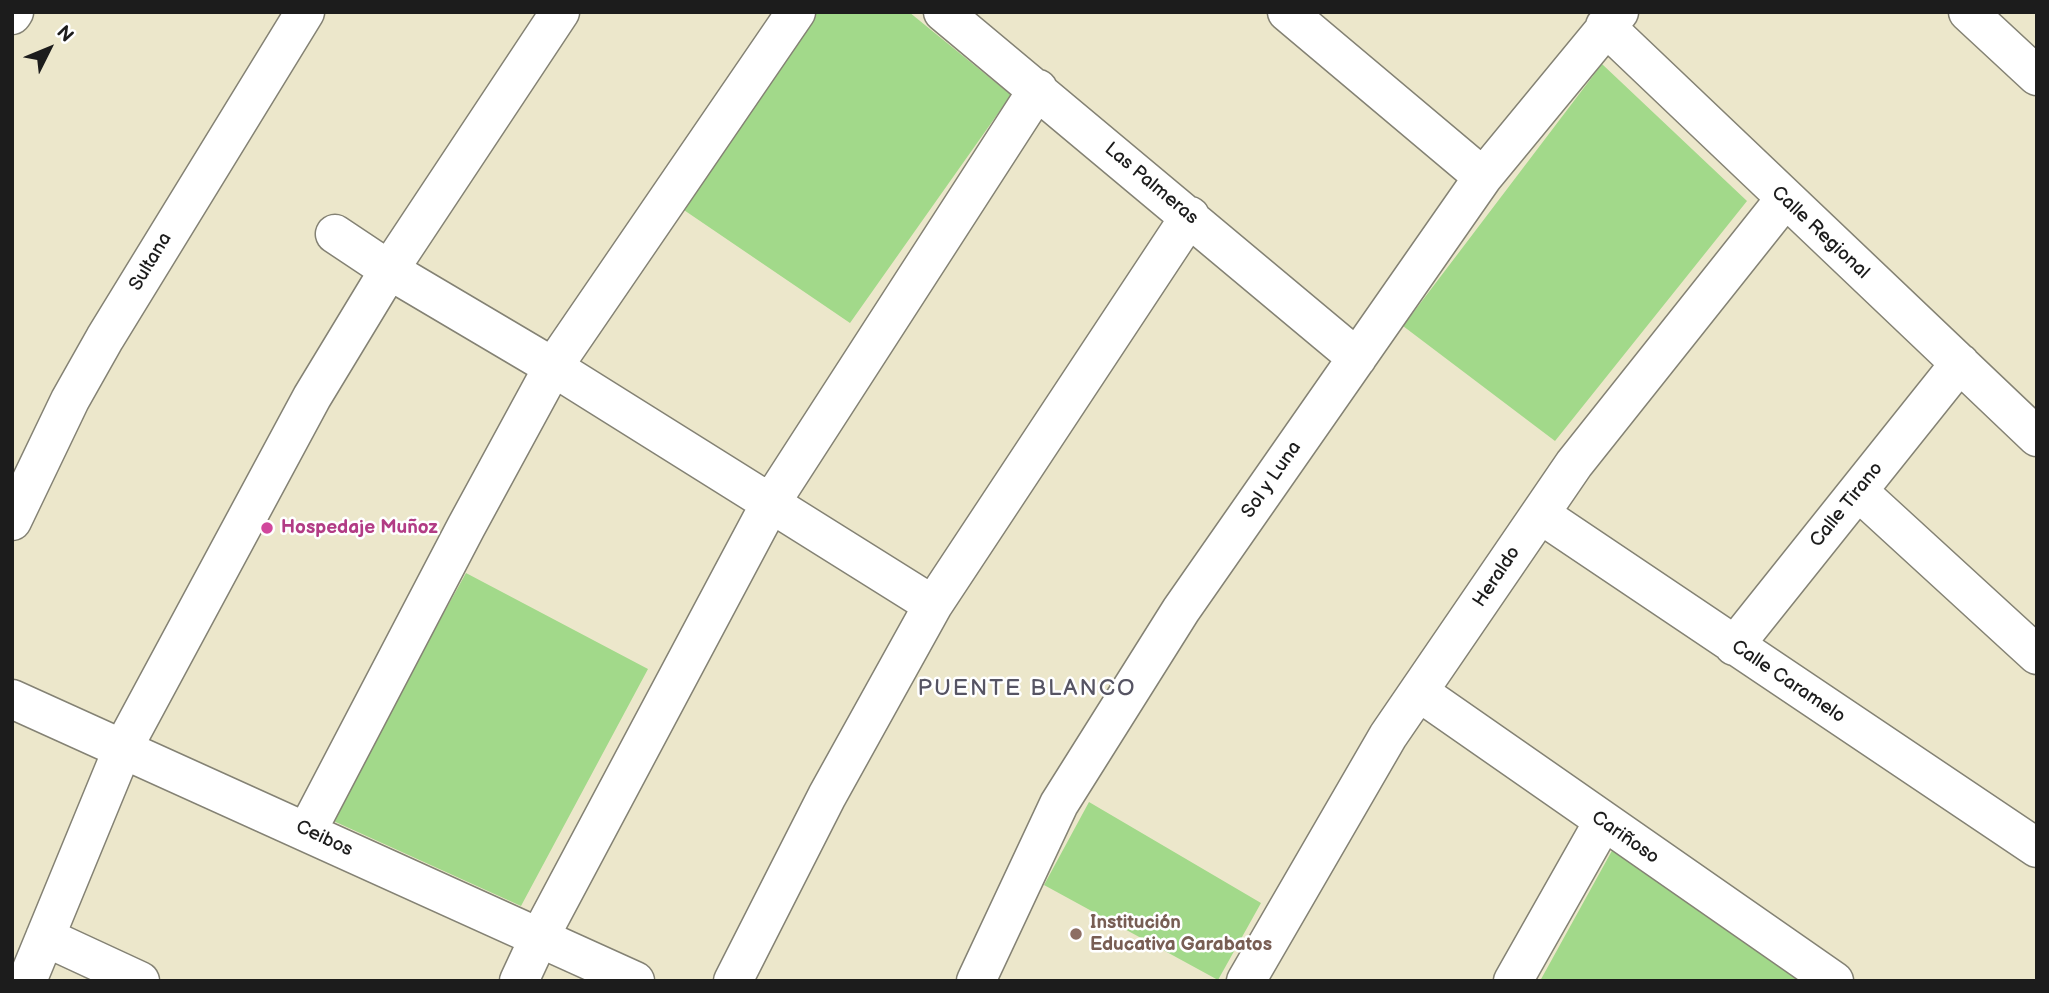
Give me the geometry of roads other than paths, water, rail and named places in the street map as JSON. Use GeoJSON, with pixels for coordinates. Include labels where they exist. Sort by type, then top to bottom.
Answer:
{"type":"FeatureCollection","features":[{"type":"Feature","properties":{"kind":"street","name":"Sultana"},"geometry":{"type":"LineString","coordinates":[[12,521],[70,400],[105,338],[305,12]]}},
{"type":"Feature","properties":{"kind":"street"},"geometry":{"type":"LineString","coordinates":[[27,981],[123,748],[312,397],[389,270],[560,12]]}},
{"type":"Feature","properties":{"kind":"street"},"geometry":{"type":"LineString","coordinates":[[307,831],[553,367],[796,12]]}},
{"type":"Feature","properties":{"kind":"street","name":"Las Palmeras"},"geometry":{"type":"LineString","coordinates":[[943,12],[1191,216],[1357,358]]}},
{"type":"Feature","properties":{"kind":"street"},"geometry":{"type":"LineString","coordinates":[[1968,12],[2037,76]]}},
{"type":"Feature","properties":{"kind":"street"},"geometry":{"type":"LineString","coordinates":[[1308,19],[1483,177]]}},
{"type":"Feature","properties":{"kind":"street","name":"Sol y Luna"},"geometry":{"type":"LineString","coordinates":[[976,981],[1059,804],[1181,610],[1483,177],[1612,19]]}},
{"type":"Feature","properties":{"kind":"street","name":"Calle Regional"},"geometry":{"type":"LineString","coordinates":[[1612,19],[1784,200],[2037,437]]}},
{"type":"Feature","properties":{"kind":"street"},"geometry":{"type":"LineString","coordinates":[[519,981],[539,938],[770,504],[1038,89]]}},
{"type":"Feature","properties":{"kind":"street","name":"Heraldo"},"geometry":{"type":"LineString","coordinates":[[1246,981],[1388,736],[1574,464],[1784,200]]}},
{"type":"Feature","properties":{"kind":"street"},"geometry":{"type":"LineString","coordinates":[[733,981],[827,796],[933,605],[1191,216]]}},
{"type":"Feature","properties":{"kind":"street"},"geometry":{"type":"LineString","coordinates":[[335,234],[389,270],[553,367],[933,605]]}},
{"type":"Feature","properties":{"kind":"street","name":"Calle Tirano"},"geometry":{"type":"LineString","coordinates":[[1734,646],[1960,363]]}},
{"type":"Feature","properties":{"kind":"street"},"geometry":{"type":"LineString","coordinates":[[1858,491],[2037,654]]}},
{"type":"Feature","properties":{"kind":"street","name":"Calle Caramelo"},"geometry":{"type":"LineString","coordinates":[[1540,514],[2037,848]]}},
{"type":"Feature","properties":{"kind":"street","name":"Cariñoso"},"geometry":{"type":"LineString","coordinates":[[1419,692],[1834,981]]}},
{"type":"Feature","properties":{"kind":"street","name":"Ceibos"},"geometry":{"type":"LineString","coordinates":[[12,699],[635,981]]}},
{"type":"Feature","properties":{"kind":"street"},"geometry":{"type":"LineString","coordinates":[[1513,981],[1603,822]]}},
{"type":"Feature","properties":{"kind":"street"},"geometry":{"type":"LineString","coordinates":[[45,937],[140,981]]}},
{"type":"Feature","properties":{"kind":"place","name":"Hospedaje Muñoz"},"geometry":{"type":"Point","coordinates":[267,528]}},
{"type":"Feature","properties":{"kind":"place","name":"Institución Educativa Garabatos"},"geometry":{"type":"Point","coordinates":[1076,934]}},
{"type":"Feature","properties":{"kind":"district","name":"PUENTE BLANCO"},"geometry":{"type":"Point","coordinates":[1027,689]}}]}
